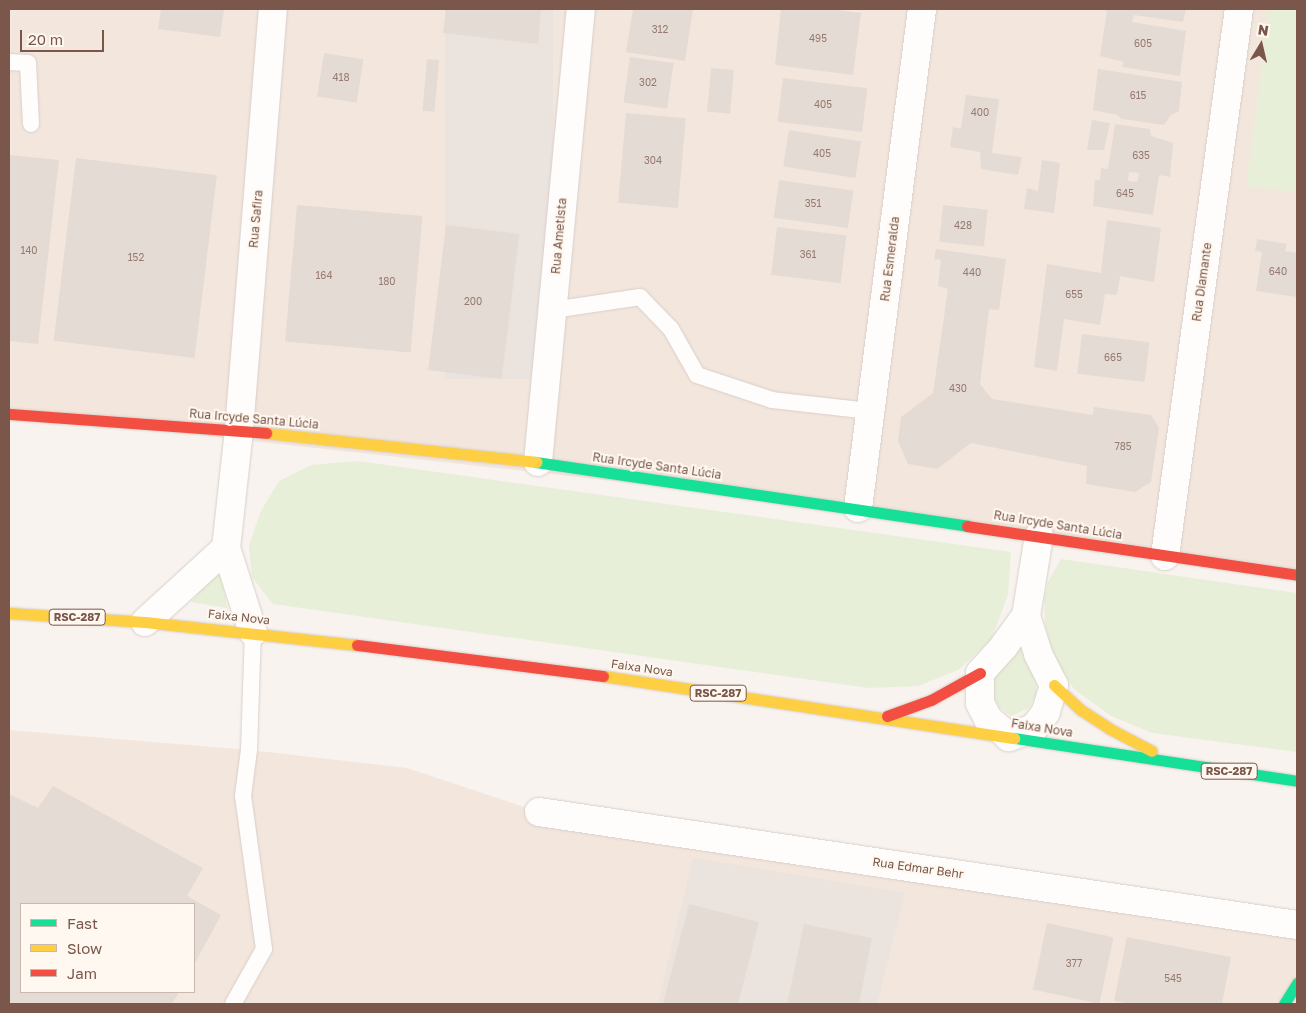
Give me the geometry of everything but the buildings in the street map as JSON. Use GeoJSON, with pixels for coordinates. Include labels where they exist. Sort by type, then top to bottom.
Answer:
{"type":"FeatureCollection","features":[{"type":"Feature","properties":{"kind":"main road","name":"Rua Ircyde Santa Lúcia"},"geometry":{"type":"LineString","coordinates":[[9,414],[239,430],[538,462],[858,508],[1297,575]]}},
{"type":"Feature","properties":{"kind":"main road","name":"Faixa Nova"},"geometry":{"type":"LineString","coordinates":[[9,613],[145,622],[253,632],[553,668],[1297,781]]}},
{"type":"Feature","properties":{"kind":"main road"},"geometry":{"type":"LineString","coordinates":[[884,717],[931,700],[980,673]]}},
{"type":"Feature","properties":{"kind":"main road"},"geometry":{"type":"LineString","coordinates":[[1054,685],[1080,710],[1173,762]]}},
{"type":"Feature","properties":{"kind":"main road"},"geometry":{"type":"LineString","coordinates":[[1285,779],[1297,791]]}},
{"type":"Feature","properties":{"kind":"main road"},"geometry":{"type":"LineString","coordinates":[[1284,1004],[1297,982]]}},
{"type":"Feature","properties":{"kind":"street","name":"Rua Safira"},"geometry":{"type":"LineString","coordinates":[[226,548],[239,430],[273,9]]}},
{"type":"Feature","properties":{"kind":"street","name":"Rua Ametista"},"geometry":{"type":"LineString","coordinates":[[538,462],[581,9]]}},
{"type":"Feature","properties":{"kind":"street","name":"Rua Esmeralda"},"geometry":{"type":"LineString","coordinates":[[858,508],[922,9]]}},
{"type":"Feature","properties":{"kind":"street","name":"Rua Diamante"},"geometry":{"type":"LineString","coordinates":[[1164,556],[1239,9]]}},
{"type":"Feature","properties":{"kind":"street"},"geometry":{"type":"LineString","coordinates":[[1026,616],[1004,646],[980,673],[980,702],[988,719],[1009,737],[1034,728],[1046,712],[1054,685],[1038,654],[1026,616],[1039,536]]}},
{"type":"Feature","properties":{"kind":"street"},"geometry":{"type":"LineString","coordinates":[[145,622],[226,548],[253,632]]}},
{"type":"Feature","properties":{"kind":"street","name":"Rua Edmar Behr"},"geometry":{"type":"LineString","coordinates":[[539,812],[1297,924]]}},
{"type":"Feature","properties":{"kind":"lane"},"geometry":{"type":"LineString","coordinates":[[9,62],[28,64],[30,124]]}},
{"type":"Feature","properties":{"kind":"lane"},"geometry":{"type":"LineString","coordinates":[[552,310],[640,297],[671,329],[697,374],[772,400],[831,405],[870,411]]}},
{"type":"Feature","properties":{"kind":"lane"},"geometry":{"type":"LineString","coordinates":[[233,1004],[264,949],[244,796],[249,750],[253,632]]}},
{"type":"Feature","properties":{"kind":"shaded area"},"geometry":{"type":"Polygon","coordinates":[[[9,9],[1297,9],[1297,575],[858,508],[9,414],[9,9]]]}},
{"type":"Feature","properties":{"kind":"shaded area"},"geometry":{"type":"Polygon","coordinates":[[[445,9],[553,9],[553,379],[445,379],[445,9]]]}},
{"type":"Feature","properties":{"kind":"shaded area"},"geometry":{"type":"Polygon","coordinates":[[[9,730],[249,750],[407,768],[539,812],[1297,925],[1297,1004],[9,1004],[9,730]]]}},
{"type":"Feature","properties":{"kind":"shaded area"},"geometry":{"type":"Polygon","coordinates":[[[693,858],[905,893],[877,1004],[658,1004],[693,858]]]}},
{"type":"Feature","properties":{"kind":"green space"},"geometry":{"type":"Polygon","coordinates":[[[1269,9],[1297,9],[1297,192],[1246,186],[1269,9]]]}},
{"type":"Feature","properties":{"kind":"green space"},"geometry":{"type":"Polygon","coordinates":[[[358,461],[1011,552],[1008,595],[991,640],[958,670],[918,686],[869,688],[273,604],[252,577],[249,545],[261,511],[279,481],[311,465],[358,461]]]}},
{"type":"Feature","properties":{"kind":"green space"},"geometry":{"type":"Polygon","coordinates":[[[1061,559],[1297,593],[1297,752],[1152,733],[1111,716],[1074,689],[1053,657],[1045,623],[1044,600],[1048,582],[1061,559]]]}},
{"type":"Feature","properties":{"kind":"green space"},"geometry":{"type":"Polygon","coordinates":[[[220,566],[227,608],[191,602],[220,566]]]}},
{"type":"Feature","properties":{"kind":"green space"},"geometry":{"type":"Polygon","coordinates":[[[1021,639],[1036,682],[1036,695],[1029,708],[1011,716],[999,707],[992,694],[994,674],[1021,639]]]}},
{"type":"Feature","properties":{"kind":"traffic: fast"},"geometry":{"type":"LineString","coordinates":[[536,462],[967,526]]}},
{"type":"Feature","properties":{"kind":"traffic: fast"},"geometry":{"type":"LineString","coordinates":[[1014,738],[1297,781]]}},
{"type":"Feature","properties":{"kind":"traffic: fast"},"geometry":{"type":"LineString","coordinates":[[1284,1004],[1297,983]]}},
{"type":"Feature","properties":{"kind":"traffic: slow"},"geometry":{"type":"LineString","coordinates":[[266,433],[536,462]]}},
{"type":"Feature","properties":{"kind":"traffic: slow"},"geometry":{"type":"LineString","coordinates":[[9,613],[145,622],[357,645]]}},
{"type":"Feature","properties":{"kind":"traffic: slow"},"geometry":{"type":"LineString","coordinates":[[603,676],[1014,738]]}},
{"type":"Feature","properties":{"kind":"traffic: slow"},"geometry":{"type":"LineString","coordinates":[[1054,685],[1081,710],[1110,729],[1152,751]]}},
{"type":"Feature","properties":{"kind":"traffic: jam"},"geometry":{"type":"LineString","coordinates":[[9,414],[266,433]]}},
{"type":"Feature","properties":{"kind":"traffic: jam"},"geometry":{"type":"LineString","coordinates":[[967,526],[1297,575]]}},
{"type":"Feature","properties":{"kind":"traffic: jam"},"geometry":{"type":"LineString","coordinates":[[357,645],[603,676]]}},
{"type":"Feature","properties":{"kind":"traffic: jam"},"geometry":{"type":"LineString","coordinates":[[887,716],[931,700],[980,673]]}}]}
